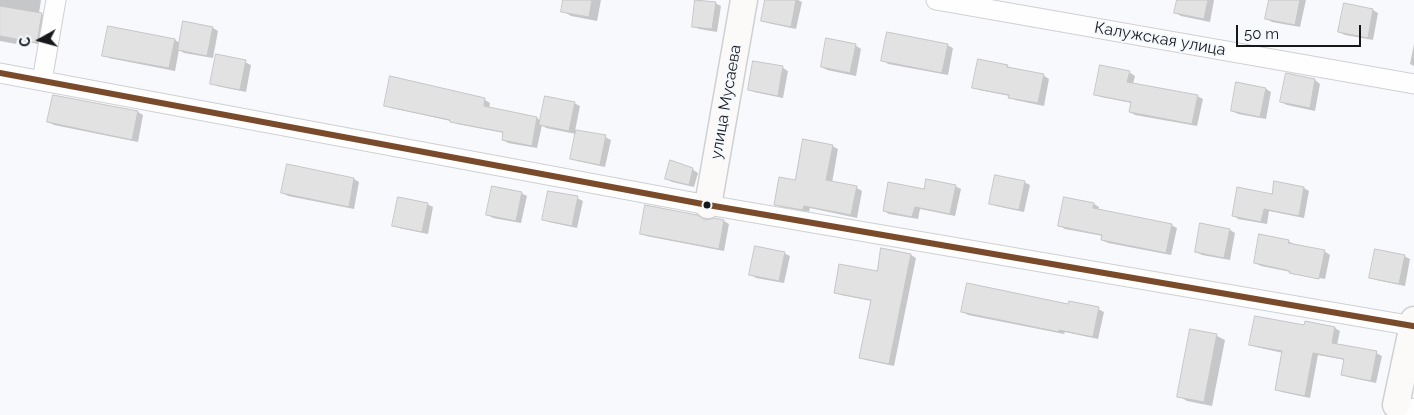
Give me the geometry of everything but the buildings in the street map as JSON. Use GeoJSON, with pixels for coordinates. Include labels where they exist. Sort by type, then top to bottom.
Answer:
{"type":"FeatureCollection","features":[{"type":"Feature","properties":{"kind":"street"},"geometry":{"type":"LineString","coordinates":[[42,81],[56,0]]}},
{"type":"Feature","properties":{"kind":"street","name":"улица Мусаева"},"geometry":{"type":"LineString","coordinates":[[708,205],[744,0]]}},
{"type":"Feature","properties":{"kind":"street","name":"Калужская улица"},"geometry":{"type":"LineString","coordinates":[[936,0],[1414,84]]}},
{"type":"Feature","properties":{"kind":"street"},"geometry":{"type":"LineString","coordinates":[[0,73],[708,205],[1413,323],[1405,407]]}},
{"type":"Feature","properties":{"kind":"transit line"},"geometry":{"type":"LineString","coordinates":[[0,73],[708,205],[1413,326]]}}]}
